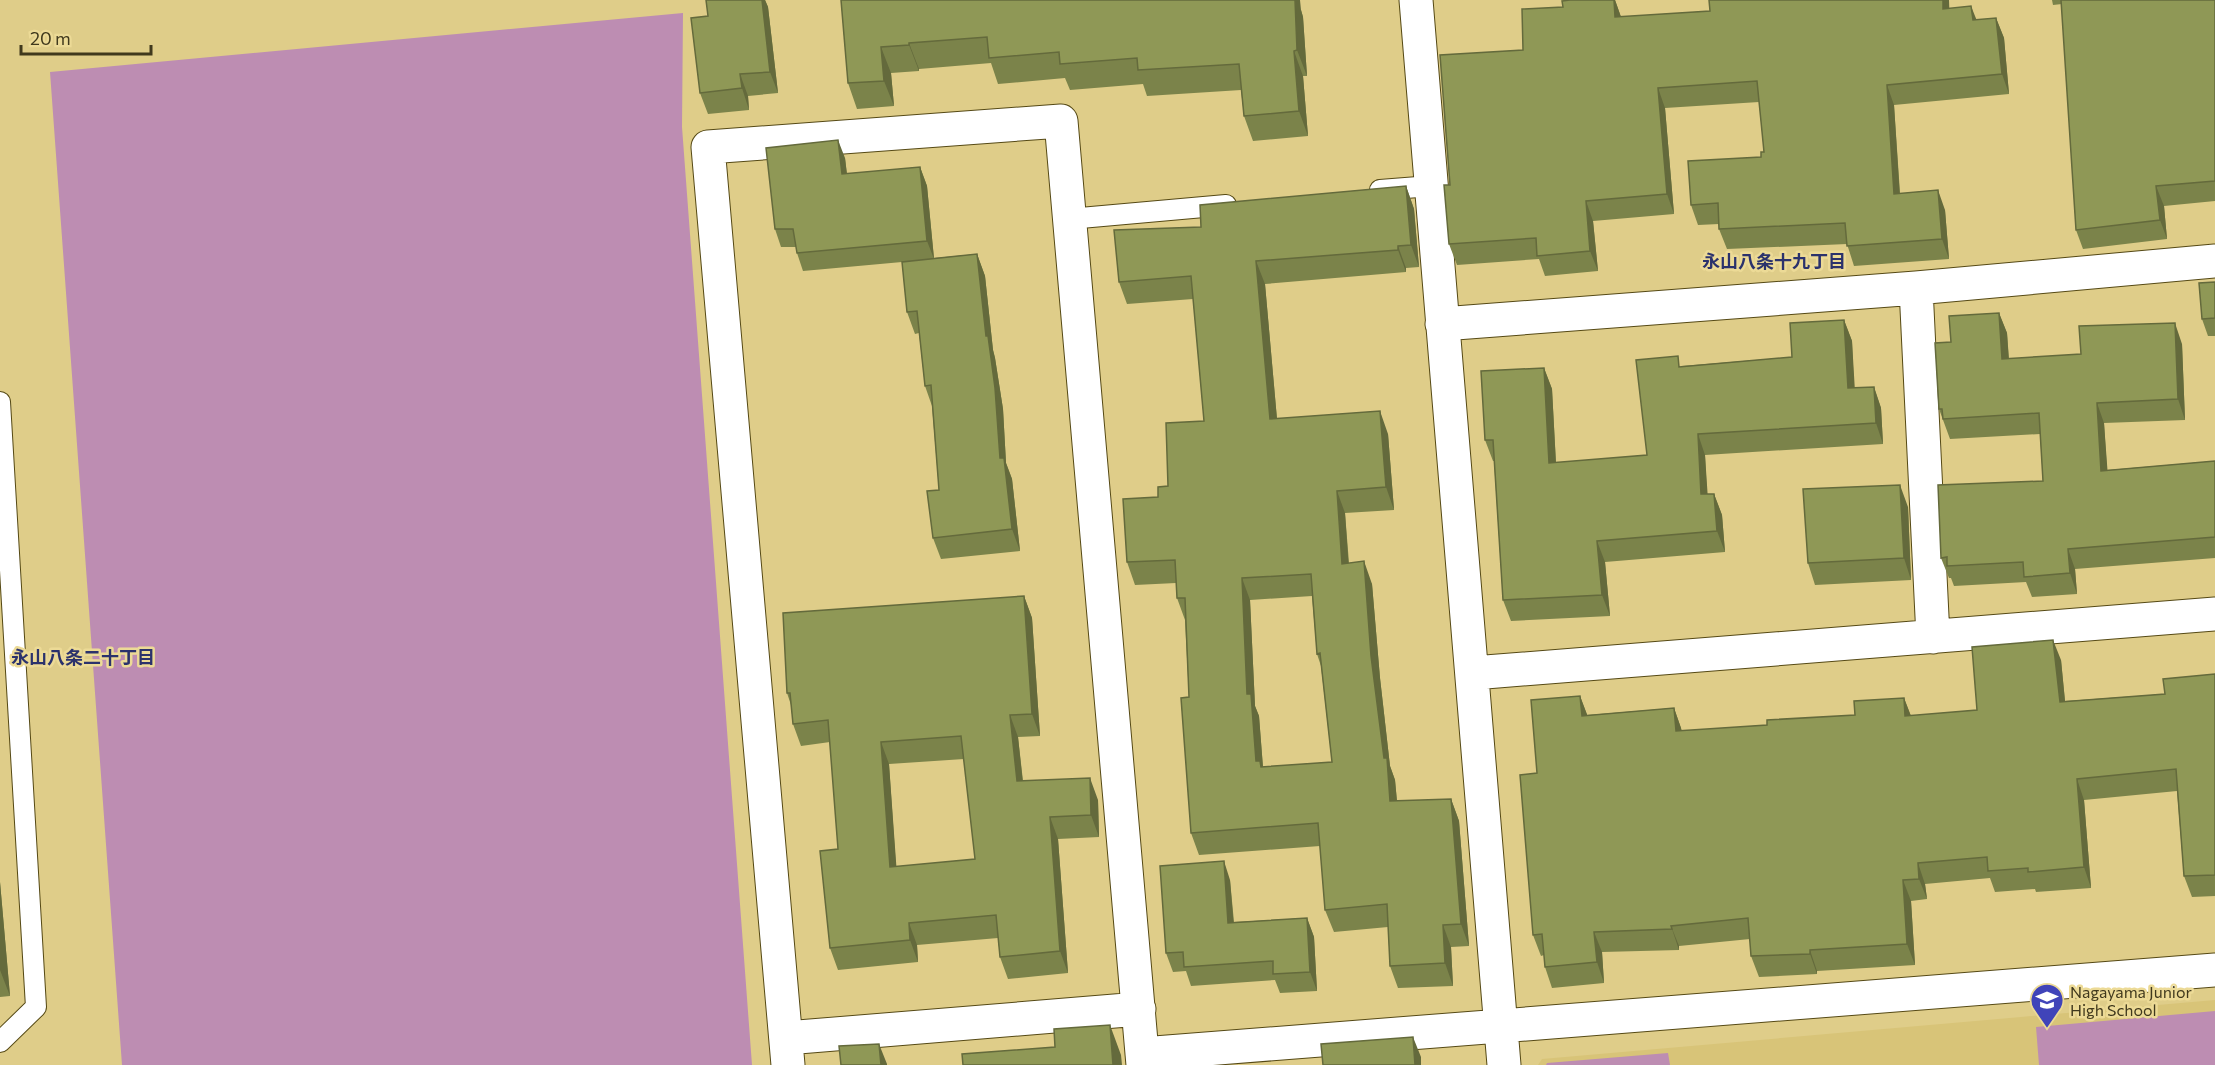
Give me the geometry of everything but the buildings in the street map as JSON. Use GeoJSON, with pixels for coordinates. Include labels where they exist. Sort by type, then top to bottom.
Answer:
{"type":"FeatureCollection","features":[{"type":"Feature","properties":{"kind":"street"},"geometry":{"type":"LineString","coordinates":[[1416,0],[1504,1065]]}},
{"type":"Feature","properties":{"kind":"street"},"geometry":{"type":"LineString","coordinates":[[1139,1009],[787,1052],[708,147],[1061,121],[1070,219],[1139,1009],[1143,1059],[1501,1027],[2215,970]]}},
{"type":"Feature","properties":{"kind":"street"},"geometry":{"type":"LineString","coordinates":[[1442,324],[1916,288],[2215,261]]}},
{"type":"Feature","properties":{"kind":"street"},"geometry":{"type":"LineString","coordinates":[[1916,288],[1933,637]]}},
{"type":"Feature","properties":{"kind":"street"},"geometry":{"type":"LineString","coordinates":[[1473,673],[2215,614]]}},
{"type":"Feature","properties":{"kind":"lane"},"geometry":{"type":"LineString","coordinates":[[1361,192],[1431,186]]}},
{"type":"Feature","properties":{"kind":"lane"},"geometry":{"type":"LineString","coordinates":[[1070,219],[1245,203]]}},
{"type":"Feature","properties":{"kind":"lane"},"geometry":{"type":"LineString","coordinates":[[0,402],[36,1007],[0,1042]]}},
{"type":"Feature","properties":{"kind":"shaded area"},"geometry":{"type":"Polygon","coordinates":[[[683,13],[682,127],[752,1065],[122,1065],[50,72],[683,13]]]}},
{"type":"Feature","properties":{"kind":"shaded area","name":"Nagayama Junior High School"},"geometry":{"type":"Polygon","coordinates":[[[2215,1000],[2215,1065],[1538,1065],[1542,1059],[2215,1000]]]}},
{"type":"Feature","properties":{"kind":"shaded area"},"geometry":{"type":"Polygon","coordinates":[[[2215,1011],[2215,1065],[2039,1065],[2036,1027],[2215,1011]]]}},
{"type":"Feature","properties":{"kind":"shaded area"},"geometry":{"type":"Polygon","coordinates":[[[1668,1053],[1670,1065],[1546,1065],[1547,1063],[1668,1053]]]}},
{"type":"Feature","properties":{"kind":"place","name":"Nagayama Junior High School"},"geometry":{"type":"Point","coordinates":[2047,1029]}},
{"type":"Feature","properties":{"kind":"district","name":"永山八条十九丁目"},"geometry":{"type":"Point","coordinates":[1774,261]}},
{"type":"Feature","properties":{"kind":"district","name":"永山八条二十丁目"},"geometry":{"type":"Point","coordinates":[83,657]}}]}
